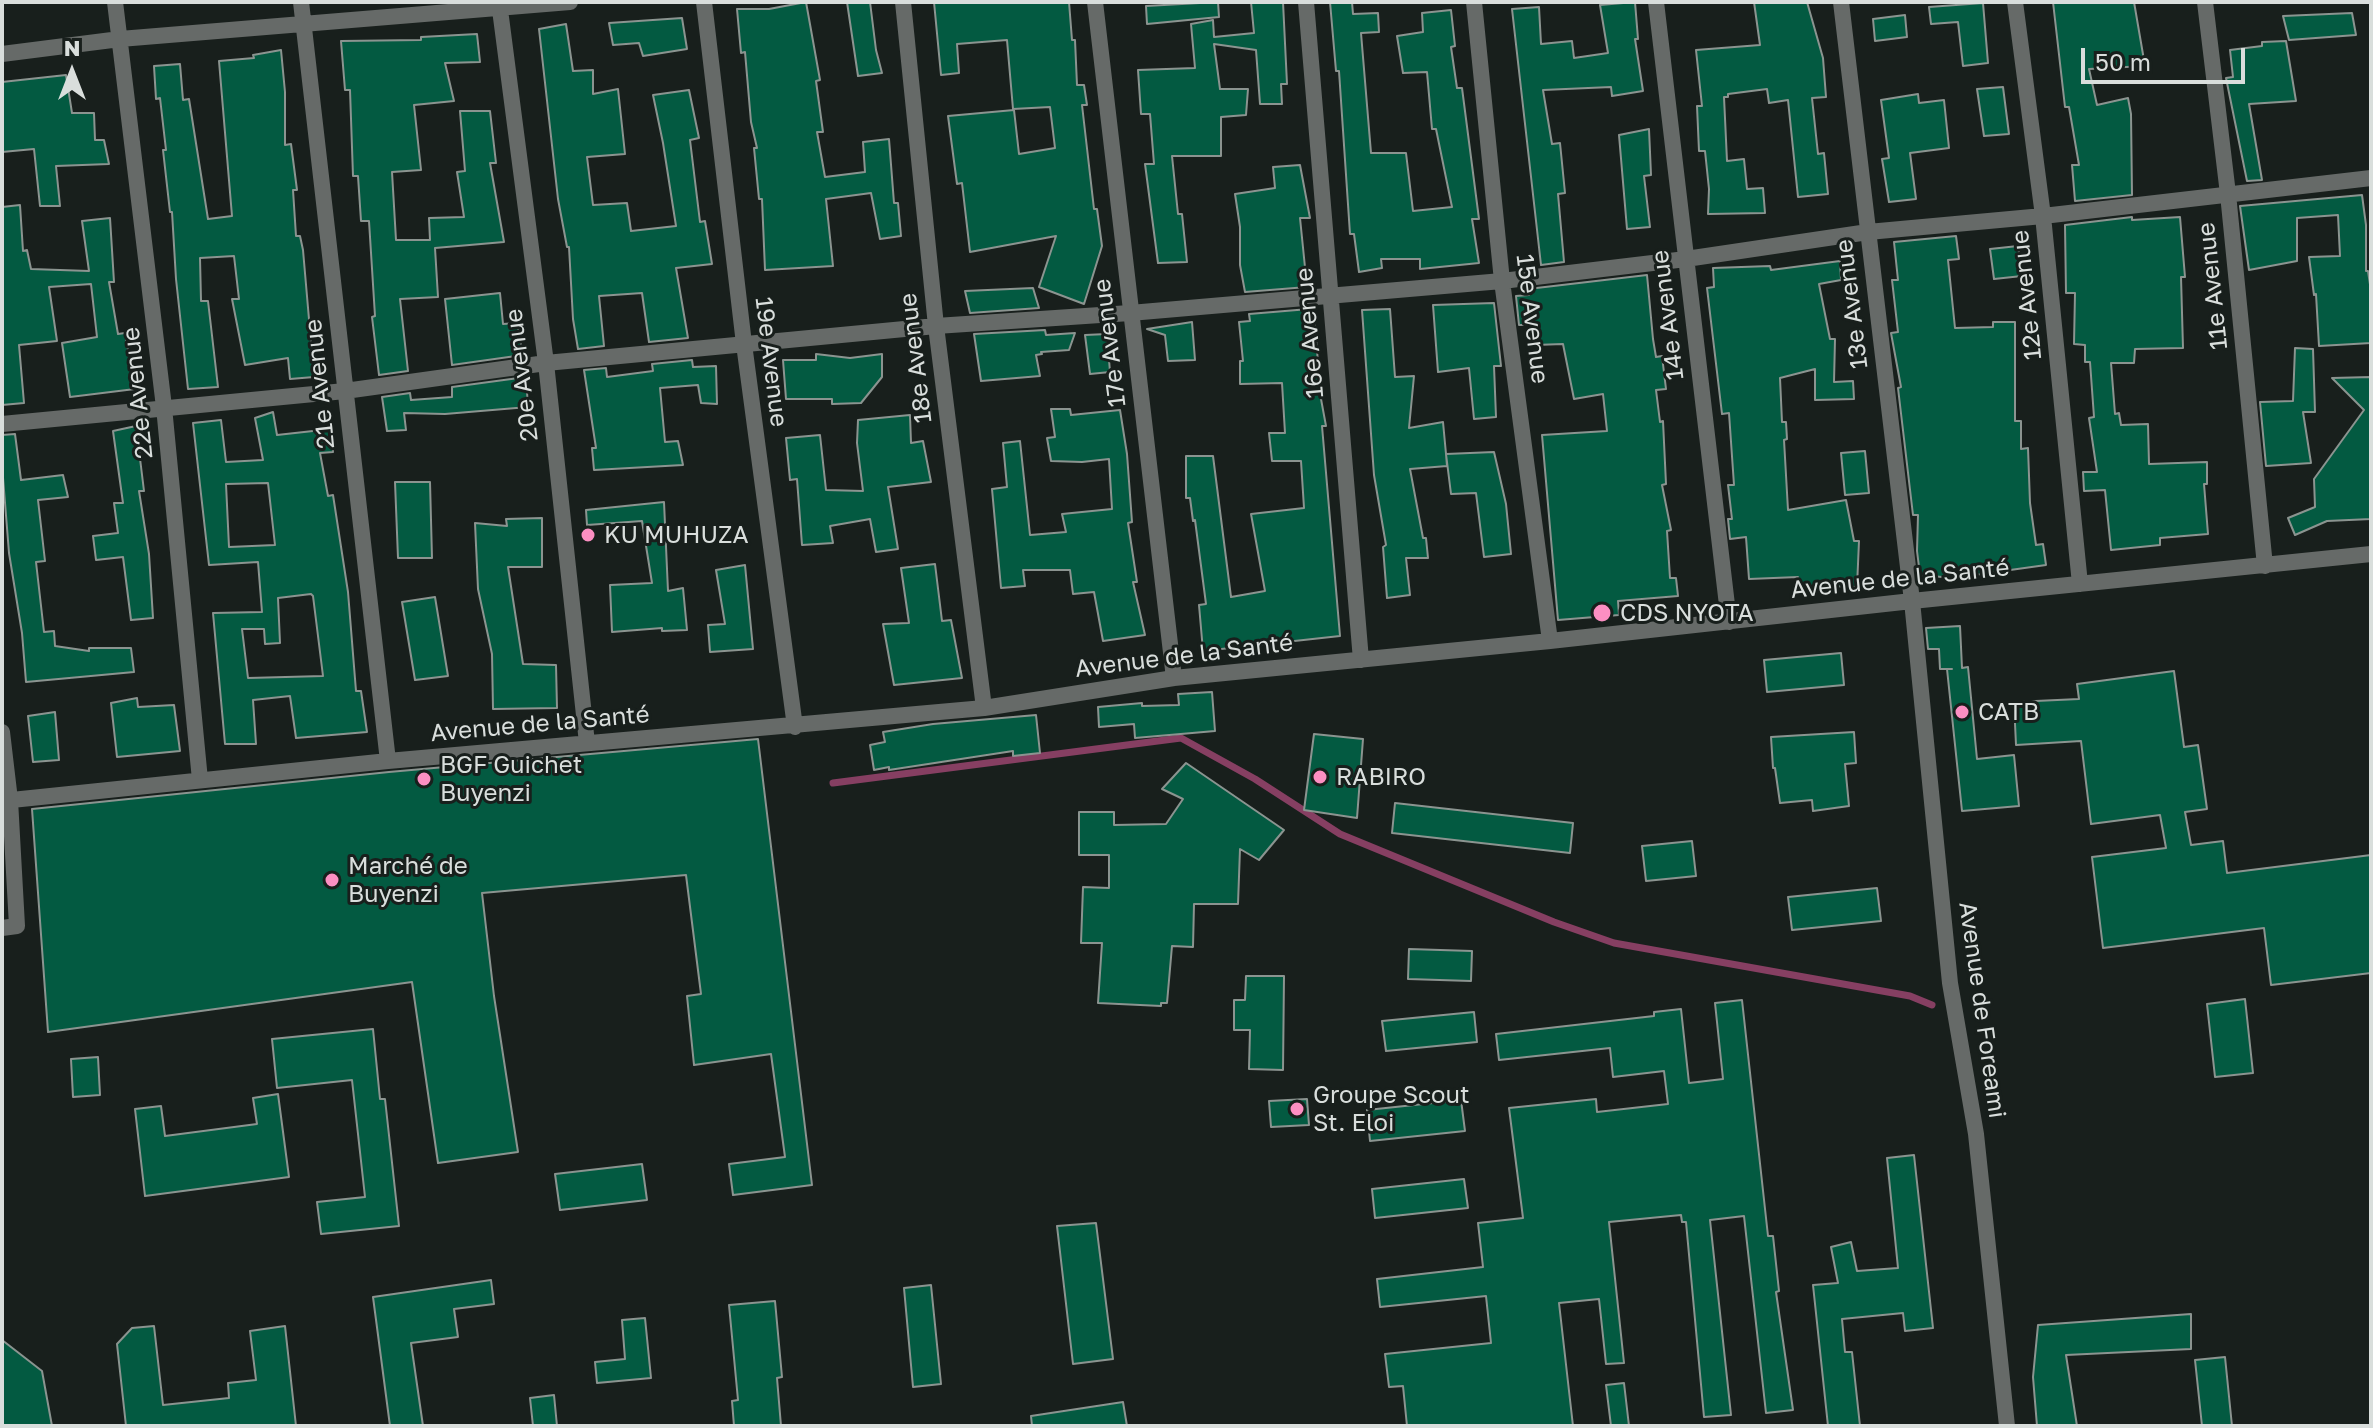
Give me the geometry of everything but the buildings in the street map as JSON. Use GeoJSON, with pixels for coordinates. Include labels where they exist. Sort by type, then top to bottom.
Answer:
{"type":"FeatureCollection","features":[{"type":"Feature","properties":{"kind":"street","name":"22e Avenue"},"geometry":{"type":"LineString","coordinates":[[115,2],[164,407],[200,780]]}},
{"type":"Feature","properties":{"kind":"street","name":"21e Avenue"},"geometry":{"type":"LineString","coordinates":[[301,2],[388,761]]}},
{"type":"Feature","properties":{"kind":"street"},"geometry":{"type":"LineString","coordinates":[[2,54],[120,39],[304,26],[500,5],[570,2]]}},
{"type":"Feature","properties":{"kind":"street","name":"19e Avenue"},"geometry":{"type":"LineString","coordinates":[[704,2],[744,344],[795,727]]}},
{"type":"Feature","properties":{"kind":"street","name":"18e Avenue"},"geometry":{"type":"LineString","coordinates":[[903,2],[936,326],[984,708]]}},
{"type":"Feature","properties":{"kind":"street","name":"17e Avenue"},"geometry":{"type":"LineString","coordinates":[[1095,2],[1174,678]]}},
{"type":"Feature","properties":{"kind":"street","name":"16e Avenue"},"geometry":{"type":"LineString","coordinates":[[1306,2],[1361,660]]}},
{"type":"Feature","properties":{"kind":"street","name":"15e Avenue"},"geometry":{"type":"LineString","coordinates":[[1474,2],[1502,281],[1550,641]]}},
{"type":"Feature","properties":{"kind":"street","name":"14e Avenue"},"geometry":{"type":"LineString","coordinates":[[1656,2],[1729,622]]}},
{"type":"Feature","properties":{"kind":"street","name":"13e Avenue"},"geometry":{"type":"LineString","coordinates":[[1841,2],[1912,601]]}},
{"type":"Feature","properties":{"kind":"street","name":"12e Avenue"},"geometry":{"type":"LineString","coordinates":[[2015,2],[2043,216],[2080,584]]}},
{"type":"Feature","properties":{"kind":"street","name":"11e Avenue"},"geometry":{"type":"LineString","coordinates":[[2205,2],[2228,194],[2265,566]]}},
{"type":"Feature","properties":{"kind":"street","name":"20e Avenue"},"geometry":{"type":"LineString","coordinates":[[500,5],[546,363],[587,743]]}},
{"type":"Feature","properties":{"kind":"street"},"geometry":{"type":"LineString","coordinates":[[2,424],[345,391],[546,363],[744,344],[1502,281],[1686,259],[1868,232],[2043,216],[2371,178]]}},
{"type":"Feature","properties":{"kind":"street","name":"Avenue de la Santé"},"geometry":{"type":"LineString","coordinates":[[6,800],[388,761],[984,708],[1174,678],[2371,554]]}},
{"type":"Feature","properties":{"kind":"street","name":"Avenue de Foreami"},"geometry":{"type":"LineString","coordinates":[[1912,601],[1950,983],[1976,1134],[2007,1426]]}},
{"type":"Feature","properties":{"kind":"street"},"geometry":{"type":"LineString","coordinates":[[2,732],[10,927]]}},
{"type":"Feature","properties":{"kind":"waterway"},"geometry":{"type":"LineString","coordinates":[[833,783],[1181,738],[1255,779],[1340,834],[1554,922],[1614,943],[1910,996],[1932,1005]]}},
{"type":"Feature","properties":{"kind":"place","name":"KU MUHUZA"},"geometry":{"type":"Point","coordinates":[588,535]}},
{"type":"Feature","properties":{"kind":"place","name":"CDS NYOTA"},"geometry":{"type":"Point","coordinates":[1602,613]}},
{"type":"Feature","properties":{"kind":"place","name":"CATB"},"geometry":{"type":"Point","coordinates":[1962,712]}},
{"type":"Feature","properties":{"kind":"place","name":"RABIRO"},"geometry":{"type":"Point","coordinates":[1320,777]}},
{"type":"Feature","properties":{"kind":"place","name":"BGF Guichet Buyenzi"},"geometry":{"type":"Point","coordinates":[424,779]}},
{"type":"Feature","properties":{"kind":"place","name":"Marché de Buyenzi"},"geometry":{"type":"Point","coordinates":[332,880]}},
{"type":"Feature","properties":{"kind":"place","name":"Groupe Scout St. Eloi"},"geometry":{"type":"Point","coordinates":[1297,1109]}}]}
